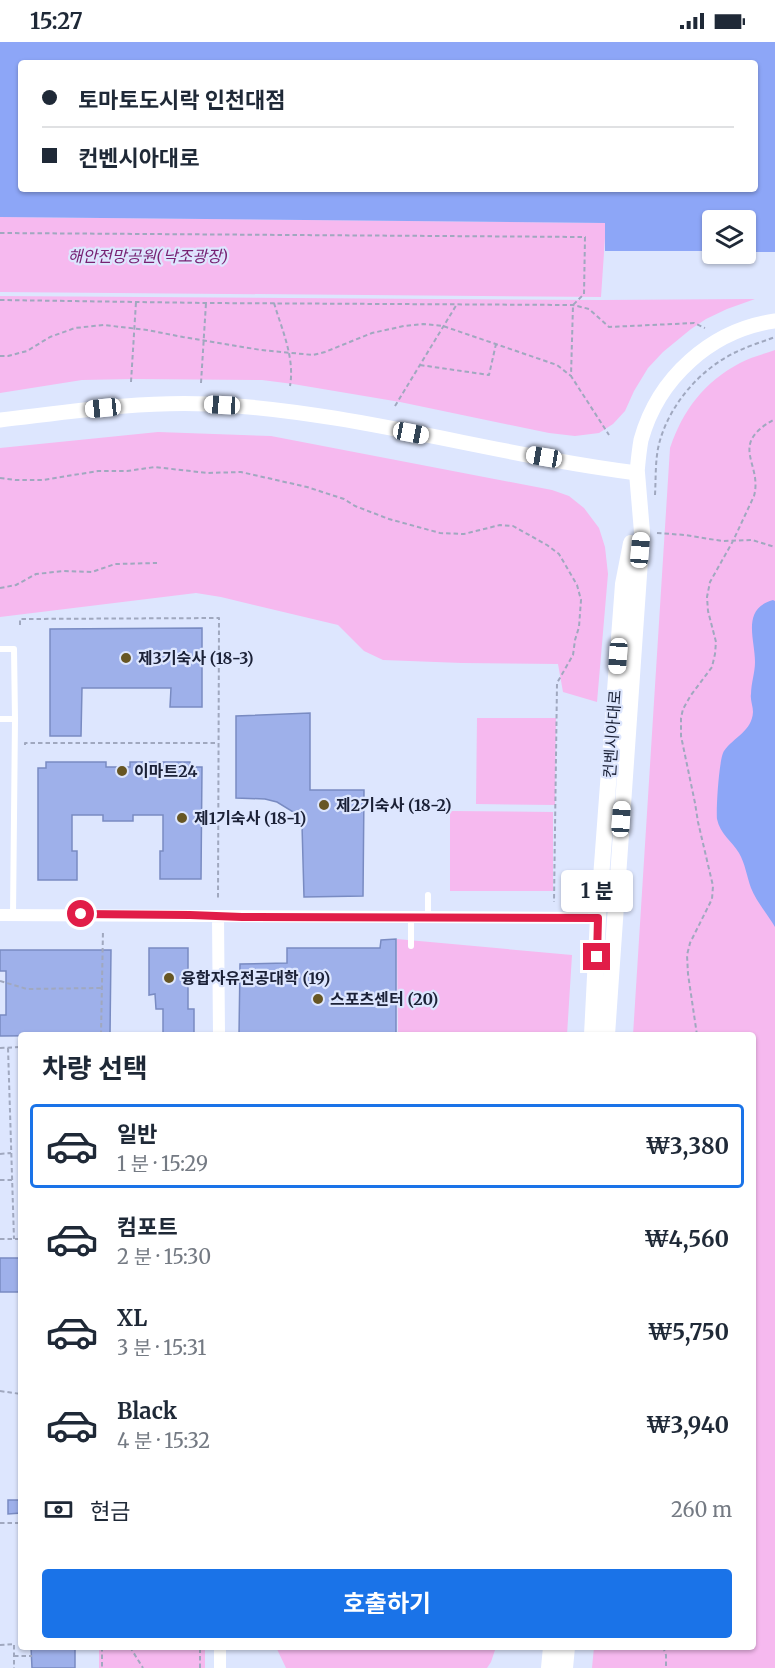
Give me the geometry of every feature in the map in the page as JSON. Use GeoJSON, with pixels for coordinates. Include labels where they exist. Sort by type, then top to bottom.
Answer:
{"type":"FeatureCollection","features":[{"type":"Feature","properties":{"kind":"main road"},"geometry":{"type":"LineString","coordinates":[[638,473],[647,502]]}},
{"type":"Feature","properties":{"kind":"main road","name":"컨벤시아대로"},"geometry":{"type":"LineString","coordinates":[[607,1032],[642,532],[647,502]]}},
{"type":"Feature","properties":{"kind":"main road","name":"컨벤시아대로"},"geometry":{"type":"LineString","coordinates":[[592,1032],[598,918],[623,584],[647,502]]}},
{"type":"Feature","properties":{"kind":"main road"},"geometry":{"type":"LineString","coordinates":[[549,1668],[551,1650]]}},
{"type":"Feature","properties":{"kind":"main road"},"geometry":{"type":"LineString","coordinates":[[566,1668],[567,1650]]}},
{"type":"Feature","properties":{"kind":"street"},"geometry":{"type":"LineString","coordinates":[[0,420],[149,405],[237,406],[322,416],[638,473],[639,449],[648,420],[667,386],[679,371],[694,357],[720,339],[750,327],[775,321]]}},
{"type":"Feature","properties":{"kind":"street"},"geometry":{"type":"LineString","coordinates":[[5,915],[598,918]]}},
{"type":"Feature","properties":{"kind":"street"},"geometry":{"type":"LineString","coordinates":[[218,916],[219,1032]]}},
{"type":"Feature","properties":{"kind":"street"},"geometry":{"type":"LineString","coordinates":[[220,1650],[220,1668]]}},
{"type":"Feature","properties":{"kind":"lane"},"geometry":{"type":"LineString","coordinates":[[0,649],[14,649],[15,719],[5,915]]}},
{"type":"Feature","properties":{"kind":"lane"},"geometry":{"type":"LineString","coordinates":[[0,719],[15,719]]}},
{"type":"Feature","properties":{"kind":"lane"},"geometry":{"type":"LineString","coordinates":[[428,895],[428,918]]}},
{"type":"Feature","properties":{"kind":"lane"},"geometry":{"type":"LineString","coordinates":[[411,918],[411,946]]}},
{"type":"Feature","properties":{"kind":"path"},"geometry":{"type":"LineString","coordinates":[[0,233],[585,237],[584,294],[573,305],[571,376]]}},
{"type":"Feature","properties":{"kind":"path"},"geometry":{"type":"LineString","coordinates":[[0,300],[573,305],[589,309],[609,327],[694,322],[705,328]]}},
{"type":"Feature","properties":{"kind":"path"},"geometry":{"type":"LineString","coordinates":[[131,382],[136,302]]}},
{"type":"Feature","properties":{"kind":"path"},"geometry":{"type":"LineString","coordinates":[[201,383],[206,303]]}},
{"type":"Feature","properties":{"kind":"path"},"geometry":{"type":"LineString","coordinates":[[274,303],[292,363],[290,386]]}},
{"type":"Feature","properties":{"kind":"path"},"geometry":{"type":"LineString","coordinates":[[395,406],[457,304]]}},
{"type":"Feature","properties":{"kind":"path"},"geometry":{"type":"LineString","coordinates":[[0,356],[27,351],[50,337],[75,328],[104,325],[313,355],[372,333],[423,324],[443,326],[557,365],[571,376],[609,435]]}},
{"type":"Feature","properties":{"kind":"path"},"geometry":{"type":"LineString","coordinates":[[647,502],[659,446],[667,422],[681,398],[704,372],[735,352],[775,338]]}},
{"type":"Feature","properties":{"kind":"path"},"geometry":{"type":"LineString","coordinates":[[420,365],[489,375],[496,344]]}},
{"type":"Feature","properties":{"kind":"path"},"geometry":{"type":"LineString","coordinates":[[697,1032],[687,955],[690,943],[712,899],[713,886],[681,736],[681,718],[691,695],[712,667],[716,642],[707,597],[710,582],[733,541],[756,489],[749,452],[752,439],[764,425],[775,419]]}},
{"type":"Feature","properties":{"kind":"path"},"geometry":{"type":"LineString","coordinates":[[0,478],[43,480],[98,471],[127,471],[155,467],[207,473],[241,472],[344,499],[355,506],[389,519],[440,533],[464,534],[500,525],[513,526],[548,545],[559,554],[577,585],[581,600],[579,627],[573,655],[557,683],[554,902]]}},
{"type":"Feature","properties":{"kind":"path"},"geometry":{"type":"LineString","coordinates":[[642,532],[685,535],[722,541],[752,540],[775,547]]}},
{"type":"Feature","properties":{"kind":"path"},"geometry":{"type":"LineString","coordinates":[[0,588],[16,585],[36,574],[92,572],[116,564],[157,563]]}},
{"type":"Feature","properties":{"kind":"path"},"geometry":{"type":"LineString","coordinates":[[20,625],[20,619],[219,618],[218,899]]}},
{"type":"Feature","properties":{"kind":"path"},"geometry":{"type":"LineString","coordinates":[[25,755],[25,743],[218,743]]}},
{"type":"Feature","properties":{"kind":"path"},"geometry":{"type":"LineString","coordinates":[[101,1032],[104,914]]}},
{"type":"Feature","properties":{"kind":"path"},"geometry":{"type":"LineString","coordinates":[[0,981],[27,989],[102,988]]}},
{"type":"Feature","properties":{"kind":"path"},"geometry":{"type":"LineString","coordinates":[[0,1048],[18,1047]]}},
{"type":"Feature","properties":{"kind":"path"},"geometry":{"type":"LineString","coordinates":[[8,1048],[14,1239]]}},
{"type":"Feature","properties":{"kind":"path"},"geometry":{"type":"LineString","coordinates":[[0,1154],[11,1153]]}},
{"type":"Feature","properties":{"kind":"path"},"geometry":{"type":"LineString","coordinates":[[0,1180],[12,1180]]}},
{"type":"Feature","properties":{"kind":"path"},"geometry":{"type":"LineString","coordinates":[[0,1239],[18,1239]]}},
{"type":"Feature","properties":{"kind":"path"},"geometry":{"type":"LineString","coordinates":[[0,1391],[18,1394]]}},
{"type":"Feature","properties":{"kind":"path"},"geometry":{"type":"LineString","coordinates":[[0,1523],[18,1523]]}},
{"type":"Feature","properties":{"kind":"path"},"geometry":{"type":"LineString","coordinates":[[0,1645],[14,1644],[14,1668]]}},
{"type":"Feature","properties":{"kind":"path"},"geometry":{"type":"LineString","coordinates":[[102,1650],[102,1668]]}},
{"type":"Feature","properties":{"kind":"path"},"geometry":{"type":"LineString","coordinates":[[132,1650],[143,1668]]}},
{"type":"Feature","properties":{"kind":"path"},"geometry":{"type":"LineString","coordinates":[[200,1650],[200,1668]]}},
{"type":"Feature","properties":{"kind":"path"},"geometry":{"type":"LineString","coordinates":[[664,1650],[666,1668]]}},
{"type":"Feature","properties":{"kind":"path"},"geometry":{"type":"LineString","coordinates":[[14,1656],[32,1656]]}},
{"type":"Feature","properties":{"kind":"green space","name":"해안전망공원(낙조광장)"},"geometry":{"type":"Polygon","coordinates":[[[0,217],[606,223],[601,297],[0,292],[0,217]]]}},
{"type":"Feature","properties":{"kind":"green space"},"geometry":{"type":"Polygon","coordinates":[[[0,296],[755,299],[727,309],[691,329],[648,368],[625,411],[613,424],[599,433],[575,436],[549,433],[400,402],[262,380],[82,380],[0,393],[0,296]]]}},
{"type":"Feature","properties":{"kind":"green space"},"geometry":{"type":"Polygon","coordinates":[[[775,350],[775,1668],[592,1668],[594,1650],[756,1650],[756,1032],[633,1032],[670,448],[688,409],[705,388],[727,371],[753,357],[775,350]]]}},
{"type":"Feature","properties":{"kind":"green space"},"geometry":{"type":"Polygon","coordinates":[[[158,432],[271,436],[552,490],[569,496],[584,508],[599,528],[605,547],[608,574],[597,702],[563,692],[558,664],[383,660],[364,651],[338,625],[196,593],[0,617],[0,448],[158,432]]]}},
{"type":"Feature","properties":{"kind":"green space"},"geometry":{"type":"Polygon","coordinates":[[[477,718],[556,718],[555,805],[476,804],[477,718]]]}},
{"type":"Feature","properties":{"kind":"green space"},"geometry":{"type":"Polygon","coordinates":[[[450,811],[553,812],[553,891],[450,891],[450,811]]]}},
{"type":"Feature","properties":{"kind":"green space"},"geometry":{"type":"Polygon","coordinates":[[[397,939],[572,955],[567,1032],[398,1032],[397,939]]]}},
{"type":"Feature","properties":{"kind":"green space"},"geometry":{"type":"Polygon","coordinates":[[[99,1650],[205,1650],[205,1668],[99,1668],[99,1650]]]}},
{"type":"Feature","properties":{"kind":"green space"},"geometry":{"type":"Polygon","coordinates":[[[277,1650],[495,1650],[487,1668],[286,1668],[277,1650]]]}},
{"type":"Feature","properties":{"kind":"water"},"geometry":{"type":"Polygon","coordinates":[[[0,42],[775,42],[775,252],[756,252],[756,210],[702,210],[702,251],[605,251],[605,223],[0,217],[0,42]]]}},
{"type":"Feature","properties":{"kind":"water"},"geometry":{"type":"Polygon","coordinates":[[[775,601],[775,927],[753,893],[741,857],[726,837],[717,819],[722,756],[752,719],[751,696],[755,662],[753,618],[763,604],[775,601]]]}},
{"type":"Feature","properties":{"kind":"building","name":"제3기숙사 (18-3)"},"geometry":{"type":"Polygon","coordinates":[[[202,628],[202,707],[170,707],[171,688],[82,688],[81,736],[50,736],[50,629],[202,628]]]}},
{"type":"Feature","properties":{"kind":"building","name":"제2기숙사 (18-2)"},"geometry":{"type":"Polygon","coordinates":[[[310,713],[310,790],[364,790],[363,896],[304,897],[302,825],[295,813],[277,802],[265,799],[236,798],[236,716],[310,713]]]}},
{"type":"Feature","properties":{"kind":"building","name":"제1기숙사 (18-1)"},"geometry":{"type":"Polygon","coordinates":[[[46,762],[106,762],[106,767],[130,767],[130,762],[190,762],[190,767],[202,767],[201,879],[160,879],[163,815],[133,815],[133,821],[103,821],[103,815],[72,815],[72,851],[77,851],[77,880],[38,880],[38,768],[46,768],[46,762]]]}},
{"type":"Feature","properties":{"kind":"building","name":"스포츠센터 (20)"},"geometry":{"type":"Polygon","coordinates":[[[396,939],[396,1032],[239,1032],[240,964],[287,963],[287,948],[380,948],[381,940],[396,939]]]}},
{"type":"Feature","properties":{"kind":"building","name":"융합자유전공대학 (19)"},"geometry":{"type":"Polygon","coordinates":[[[149,948],[188,948],[188,1009],[194,1009],[194,1032],[163,1032],[163,1009],[156,1009],[155,994],[149,995],[149,948]]]}},
{"type":"Feature","properties":{"kind":"building"},"geometry":{"type":"Polygon","coordinates":[[[0,950],[111,950],[110,1032],[18,1032],[18,1036],[0,1036],[0,1015],[6,1015],[6,971],[0,971],[0,950]]]}},
{"type":"Feature","properties":{"kind":"building"},"geometry":{"type":"Polygon","coordinates":[[[0,1258],[18,1258],[18,1292],[0,1292],[0,1258]]]}},
{"type":"Feature","properties":{"kind":"building"},"geometry":{"type":"Polygon","coordinates":[[[8,1500],[18,1500],[18,1513],[8,1514],[8,1500]]]}},
{"type":"Feature","properties":{"kind":"building"},"geometry":{"type":"Polygon","coordinates":[[[31,1650],[75,1650],[75,1668],[32,1668],[31,1650]]]}},
{"type":"Feature","properties":{"kind":"place","name":"제3기숙사 (18-3)"},"geometry":{"type":"Point","coordinates":[126,658]}},
{"type":"Feature","properties":{"kind":"place","name":"이마트24"},"geometry":{"type":"Point","coordinates":[122,771]}},
{"type":"Feature","properties":{"kind":"place","name":"제2기숙사 (18-2)"},"geometry":{"type":"Point","coordinates":[324,805]}},
{"type":"Feature","properties":{"kind":"place","name":"제1기숙사 (18-1)"},"geometry":{"type":"Point","coordinates":[182,818]}},
{"type":"Feature","properties":{"kind":"place","name":"융합자유전공대학 (19)"},"geometry":{"type":"Point","coordinates":[169,978]}},
{"type":"Feature","properties":{"kind":"place","name":"스포츠센터 (20)"},"geometry":{"type":"Point","coordinates":[318,999]}},
{"type":"Feature","properties":{"kind":"route"},"geometry":{"type":"LineString","coordinates":[[81,914],[598,918],[597,957]]}}]}
